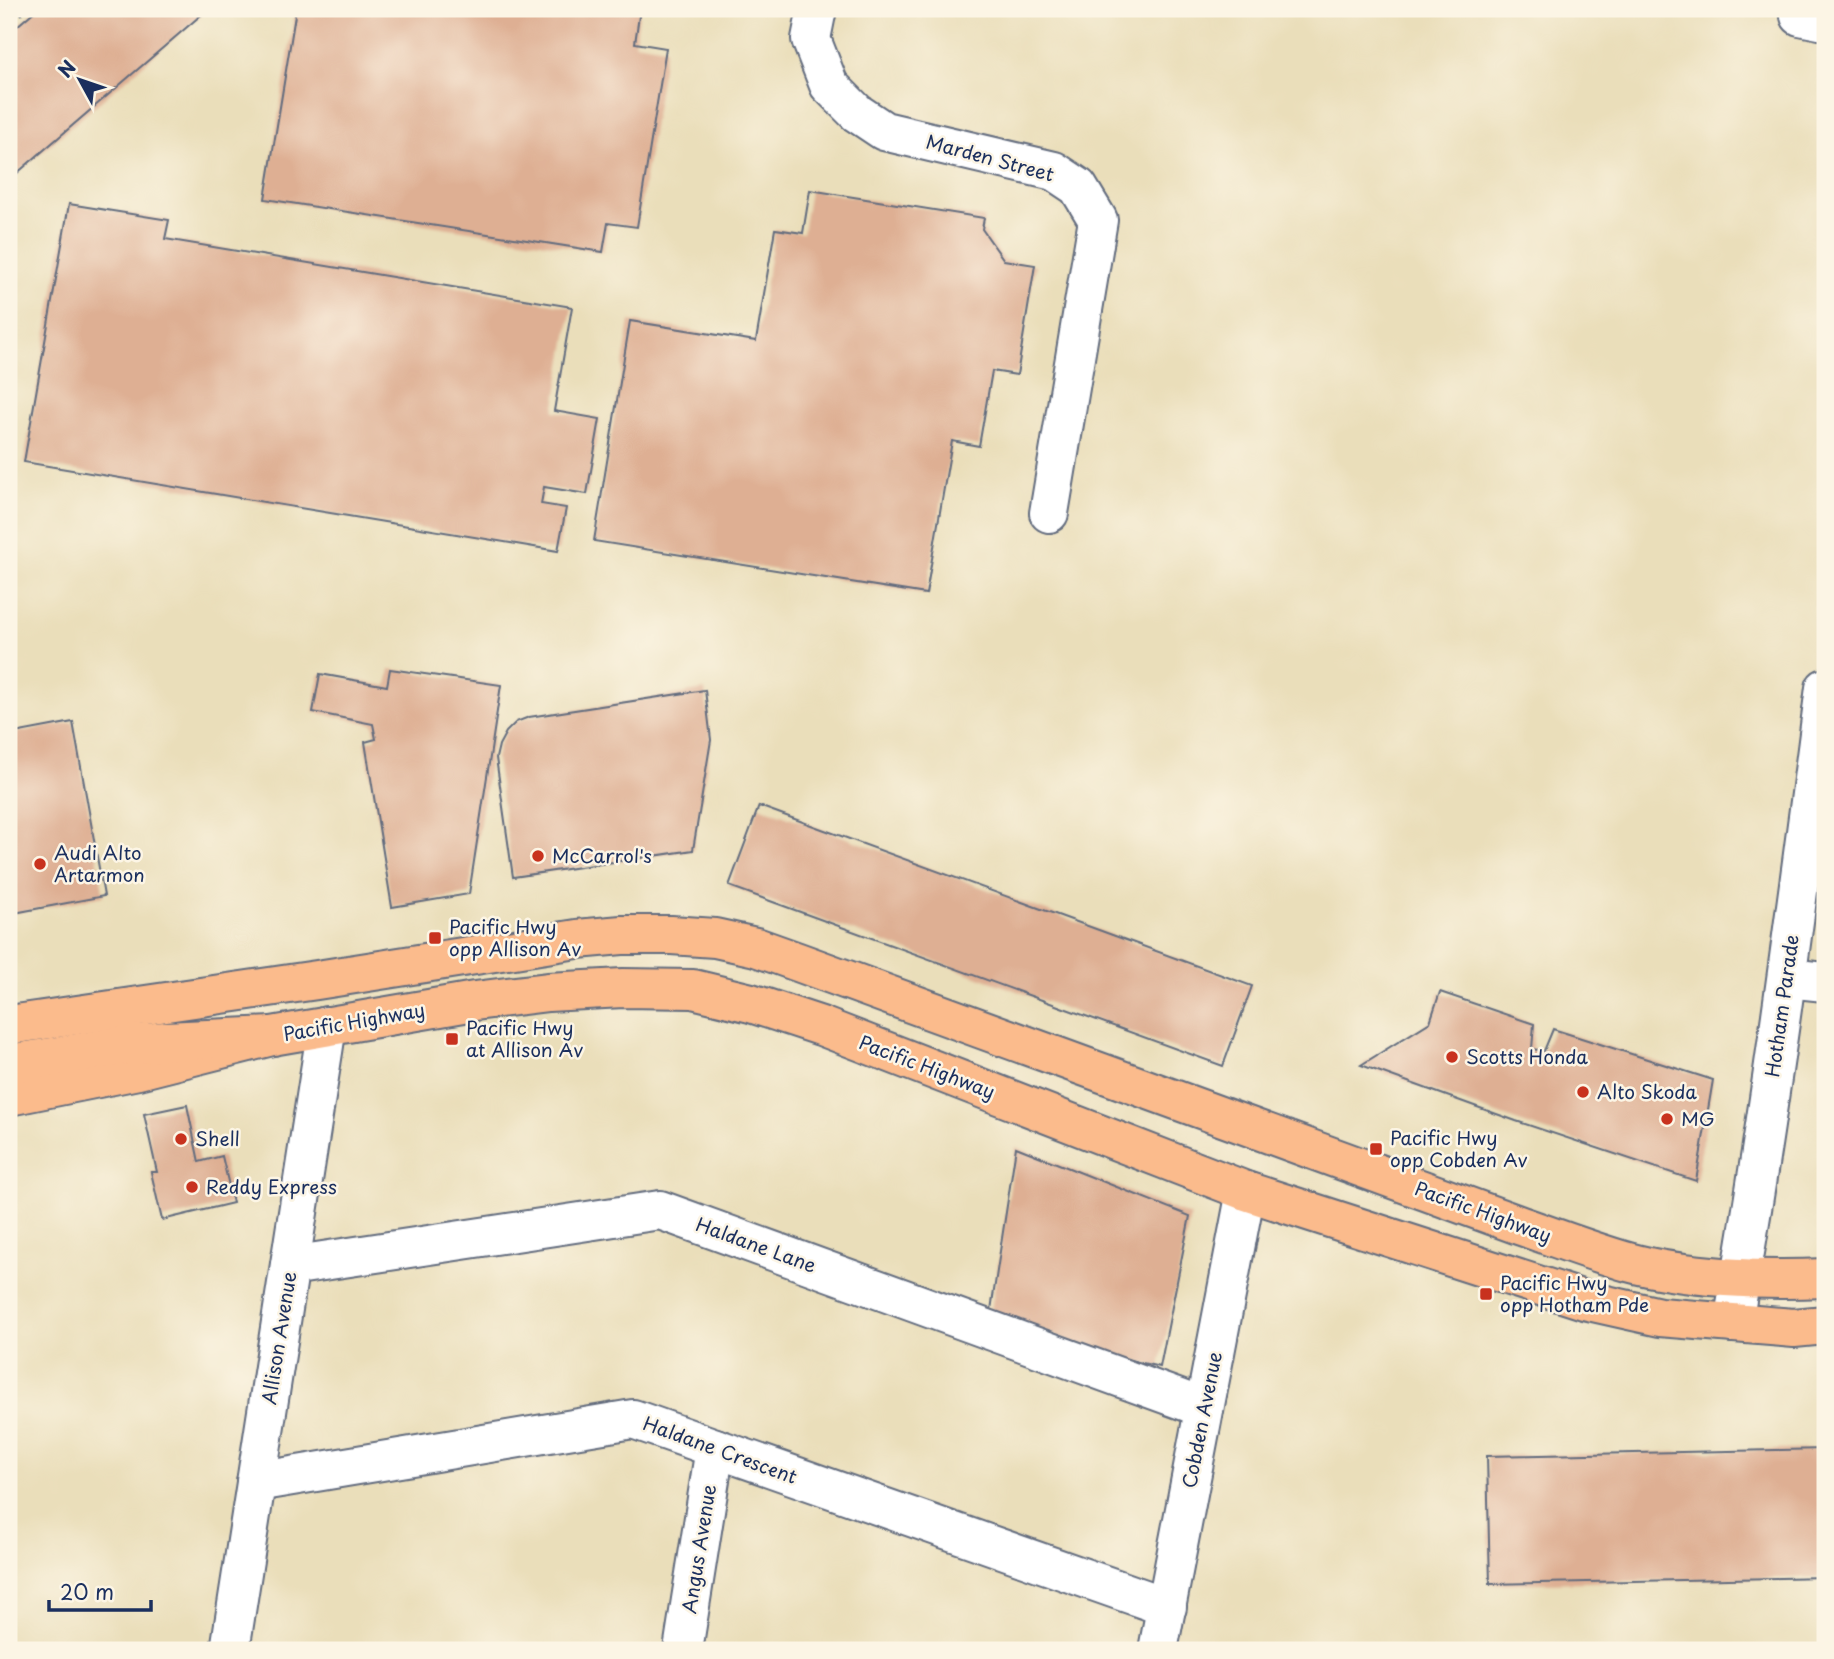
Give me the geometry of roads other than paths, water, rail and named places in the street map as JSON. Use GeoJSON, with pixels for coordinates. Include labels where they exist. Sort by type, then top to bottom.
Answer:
{"type":"FeatureCollection","features":[{"type":"Feature","properties":{"kind":"main road","name":"Pacific Highway"},"geometry":{"type":"LineString","coordinates":[[9,1025],[577,939],[671,934],[715,938],[757,947],[1541,1233],[1629,1262],[1683,1273],[1792,1280],[1825,1278]]}},
{"type":"Feature","properties":{"kind":"main road","name":"Pacific Highway"},"geometry":{"type":"LineString","coordinates":[[9,1096],[138,1070],[272,1036],[475,1001],[548,992],[623,988],[693,989],[751,1003],[821,1026],[1247,1191],[1584,1300],[1660,1317],[1794,1328],[1825,1325]]}},
{"type":"Feature","properties":{"kind":"main road"},"geometry":{"type":"LineString","coordinates":[[9,1064],[127,1045],[272,1036]]}},
{"type":"Feature","properties":{"kind":"street","name":"Marden Street"},"geometry":{"type":"LineString","coordinates":[[817,9],[811,39],[829,85],[858,113],[884,131],[1054,171],[1078,187],[1098,220],[1049,513]]}},
{"type":"Feature","properties":{"kind":"street","name":"Hotham Parade"},"geometry":{"type":"LineString","coordinates":[[1733,1323],[1787,978],[1825,688]]}},
{"type":"Feature","properties":{"kind":"street"},"geometry":{"type":"LineString","coordinates":[[1787,978],[1825,982]]}},
{"type":"Feature","properties":{"kind":"street","name":"Allison Avenue"},"geometry":{"type":"LineString","coordinates":[[230,1650],[327,1026]]}},
{"type":"Feature","properties":{"kind":"street","name":"Cobden Avenue"},"geometry":{"type":"LineString","coordinates":[[1158,1650],[1247,1191]]}},
{"type":"Feature","properties":{"kind":"street","name":"Haldane Lane"},"geometry":{"type":"LineString","coordinates":[[290,1266],[660,1210],[1204,1408]]}},
{"type":"Feature","properties":{"kind":"street","name":"Haldane Crescent"},"geometry":{"type":"LineString","coordinates":[[256,1482],[633,1419],[1167,1607]]}},
{"type":"Feature","properties":{"kind":"street","name":"Angus Avenue"},"geometry":{"type":"LineString","coordinates":[[683,1650],[715,1448]]}},
{"type":"Feature","properties":{"kind":"place","name":"McCarrol's"},"geometry":{"type":"Point","coordinates":[538,856]}},
{"type":"Feature","properties":{"kind":"place","name":"Audi Alto Artarmon"},"geometry":{"type":"Point","coordinates":[40,864]}},
{"type":"Feature","properties":{"kind":"place","name":"Pacific Hwy opp Allison Av"},"geometry":{"type":"Point","coordinates":[435,938]}},
{"type":"Feature","properties":{"kind":"place","name":"Pacific Hwy at Allison Av"},"geometry":{"type":"Point","coordinates":[452,1039]}},
{"type":"Feature","properties":{"kind":"place","name":"Scotts Honda"},"geometry":{"type":"Point","coordinates":[1452,1057]}},
{"type":"Feature","properties":{"kind":"place","name":"Alto Skoda"},"geometry":{"type":"Point","coordinates":[1583,1092]}},
{"type":"Feature","properties":{"kind":"place","name":"MG"},"geometry":{"type":"Point","coordinates":[1667,1119]}},
{"type":"Feature","properties":{"kind":"place","name":"Shell"},"geometry":{"type":"Point","coordinates":[181,1139]}},
{"type":"Feature","properties":{"kind":"place","name":"Pacific Hwy opp Cobden Av"},"geometry":{"type":"Point","coordinates":[1376,1149]}},
{"type":"Feature","properties":{"kind":"place","name":"Reddy Express"},"geometry":{"type":"Point","coordinates":[192,1187]}},
{"type":"Feature","properties":{"kind":"place","name":"Pacific Hwy opp Hotham Pde"},"geometry":{"type":"Point","coordinates":[1486,1294]}}]}
